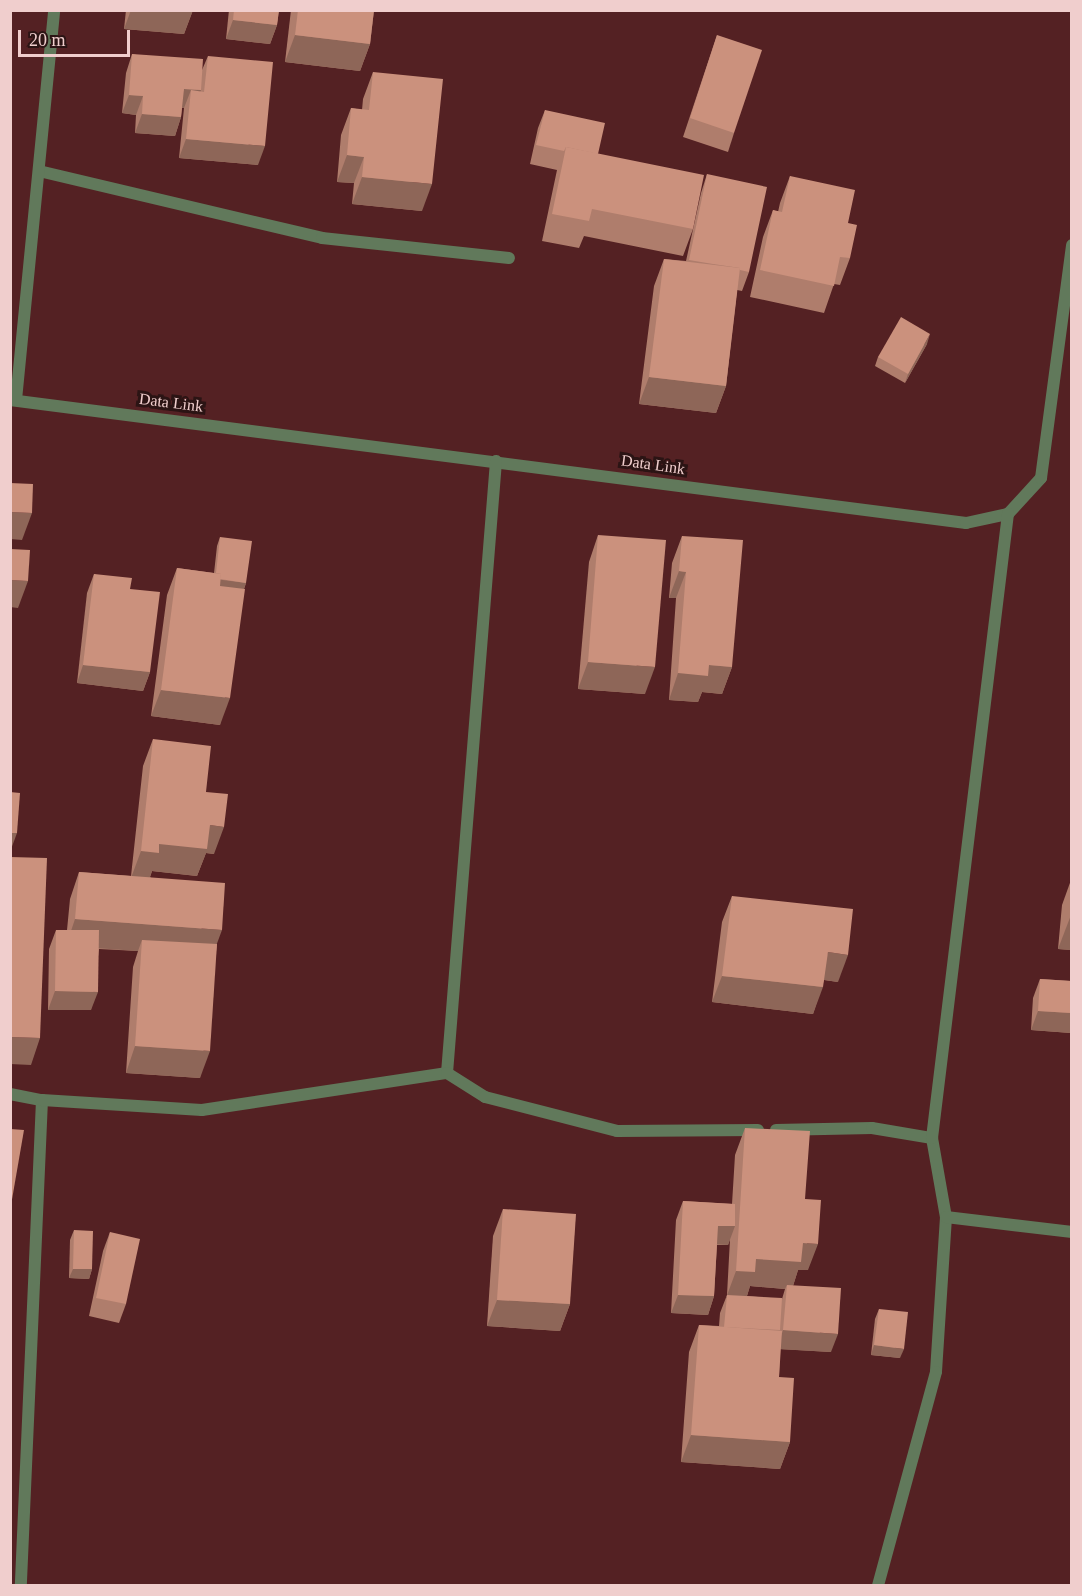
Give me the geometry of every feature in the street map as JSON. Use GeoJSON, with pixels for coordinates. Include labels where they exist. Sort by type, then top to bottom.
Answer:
{"type":"FeatureCollection","features":[{"type":"Feature","properties":{"kind":"street"},"geometry":{"type":"LineString","coordinates":[[13,400],[39,171],[54,10]]}},
{"type":"Feature","properties":{"kind":"street"},"geometry":{"type":"LineString","coordinates":[[39,171],[322,238],[509,258]]}},
{"type":"Feature","properties":{"kind":"street"},"geometry":{"type":"LineString","coordinates":[[878,1586],[936,1372],[946,1217],[932,1138],[1008,514],[1041,478],[1071,245]]}},
{"type":"Feature","properties":{"kind":"street","name":"Data Link"},"geometry":{"type":"LineString","coordinates":[[13,400],[966,523],[1008,514]]}},
{"type":"Feature","properties":{"kind":"street"},"geometry":{"type":"LineString","coordinates":[[447,1073],[496,461]]}},
{"type":"Feature","properties":{"kind":"street"},"geometry":{"type":"LineString","coordinates":[[10,1094],[42,1100],[202,1110],[447,1073],[485,1097],[618,1131],[872,1128],[932,1138]]}},
{"type":"Feature","properties":{"kind":"street"},"geometry":{"type":"LineString","coordinates":[[21,1586],[42,1100]]}},
{"type":"Feature","properties":{"kind":"street"},"geometry":{"type":"LineString","coordinates":[[946,1217],[1071,1232]]}},
{"type":"Feature","properties":{"kind":"street"},"geometry":{"type":"LineString","coordinates":[[10,1488],[24,1488]]}},
{"type":"Feature","properties":{"kind":"building"},"geometry":{"type":"Polygon","coordinates":[[[234,10],[279,10],[277,25],[233,20],[234,10]]]}},
{"type":"Feature","properties":{"kind":"building"},"geometry":{"type":"Polygon","coordinates":[[[298,10],[374,10],[370,44],[295,35],[298,10]]]}},
{"type":"Feature","properties":{"kind":"building"},"geometry":{"type":"Polygon","coordinates":[[[717,35],[762,50],[734,133],[690,118],[717,35]]]}},
{"type":"Feature","properties":{"kind":"building"},"geometry":{"type":"Polygon","coordinates":[[[132,54],[203,59],[201,90],[184,89],[181,117],[142,114],[143,96],[129,95],[132,54]]]}},
{"type":"Feature","properties":{"kind":"building"},"geometry":{"type":"Polygon","coordinates":[[[208,56],[273,62],[265,146],[186,139],[191,90],[204,92],[208,56]]]}},
{"type":"Feature","properties":{"kind":"building"},"geometry":{"type":"Polygon","coordinates":[[[373,72],[443,79],[432,184],[362,177],[364,157],[347,155],[351,108],[369,110],[373,72]]]}},
{"type":"Feature","properties":{"kind":"building"},"geometry":{"type":"Polygon","coordinates":[[[545,110],[605,123],[598,154],[566,147],[564,151],[536,145],[545,110]]]}},
{"type":"Feature","properties":{"kind":"building"},"geometry":{"type":"Polygon","coordinates":[[[566,147],[704,175],[693,229],[592,209],[589,221],[552,214],[566,147]]]}},
{"type":"Feature","properties":{"kind":"building"},"geometry":{"type":"Polygon","coordinates":[[[707,174],[767,187],[749,272],[740,270],[740,268],[689,260],[707,174]]]}},
{"type":"Feature","properties":{"kind":"building"},"geometry":{"type":"Polygon","coordinates":[[[790,176],[855,190],[848,223],[857,225],[850,258],[840,257],[834,286],[760,270],[773,210],[782,212],[790,176]]]}},
{"type":"Feature","properties":{"kind":"building"},"geometry":{"type":"Polygon","coordinates":[[[664,259],[740,268],[726,386],[649,377],[664,259]]]}},
{"type":"Feature","properties":{"kind":"building"},"geometry":{"type":"Polygon","coordinates":[[[901,317],[930,334],[908,374],[878,357],[901,317]]]}},
{"type":"Feature","properties":{"kind":"building"},"geometry":{"type":"Polygon","coordinates":[[[10,483],[33,484],[32,513],[10,512],[10,483]]]}},
{"type":"Feature","properties":{"kind":"building"},"geometry":{"type":"Polygon","coordinates":[[[598,535],[666,540],[655,667],[588,662],[598,535]]]}},
{"type":"Feature","properties":{"kind":"building"},"geometry":{"type":"Polygon","coordinates":[[[682,536],[743,540],[732,667],[709,665],[708,676],[678,673],[686,572],[679,571],[682,536]]]}},
{"type":"Feature","properties":{"kind":"building"},"geometry":{"type":"Polygon","coordinates":[[[220,537],[252,541],[246,583],[220,579],[221,574],[216,573],[220,537]]]}},
{"type":"Feature","properties":{"kind":"building"},"geometry":{"type":"Polygon","coordinates":[[[10,549],[30,550],[28,581],[10,580],[10,549]]]}},
{"type":"Feature","properties":{"kind":"building"},"geometry":{"type":"Polygon","coordinates":[[[177,568],[221,574],[220,586],[245,589],[230,698],[161,690],[177,568]]]}},
{"type":"Feature","properties":{"kind":"building"},"geometry":{"type":"Polygon","coordinates":[[[94,574],[132,578],[130,589],[160,592],[150,672],[83,665],[94,574]]]}},
{"type":"Feature","properties":{"kind":"building"},"geometry":{"type":"Polygon","coordinates":[[[153,739],[211,746],[206,792],[228,794],[224,827],[210,825],[207,849],[159,844],[159,853],[141,851],[153,739]]]}},
{"type":"Feature","properties":{"kind":"building"},"geometry":{"type":"Polygon","coordinates":[[[10,792],[20,793],[17,833],[10,833],[10,792]]]}},
{"type":"Feature","properties":{"kind":"building"},"geometry":{"type":"Polygon","coordinates":[[[10,857],[47,858],[40,1038],[10,1037],[10,857]]]}},
{"type":"Feature","properties":{"kind":"building"},"geometry":{"type":"Polygon","coordinates":[[[79,872],[225,883],[222,930],[75,919],[79,872]]]}},
{"type":"Feature","properties":{"kind":"building"},"geometry":{"type":"Polygon","coordinates":[[[732,896],[853,909],[848,955],[828,952],[823,987],[722,976],[732,896]]]}},
{"type":"Feature","properties":{"kind":"building"},"geometry":{"type":"Polygon","coordinates":[[[56,930],[99,930],[98,992],[55,991],[56,930]]]}},
{"type":"Feature","properties":{"kind":"building"},"geometry":{"type":"Polygon","coordinates":[[[142,940],[217,944],[210,1051],[135,1046],[142,940]]]}},
{"type":"Feature","properties":{"kind":"building"},"geometry":{"type":"Polygon","coordinates":[[[1040,979],[1071,981],[1071,1013],[1038,1011],[1040,979]]]}},
{"type":"Feature","properties":{"kind":"building"},"geometry":{"type":"Polygon","coordinates":[[[745,1128],[810,1131],[805,1199],[821,1200],[818,1244],[803,1243],[801,1262],[756,1259],[755,1272],[736,1271],[745,1128]]]}},
{"type":"Feature","properties":{"kind":"building"},"geometry":{"type":"Polygon","coordinates":[[[10,1129],[24,1130],[10,1211],[10,1129]]]}},
{"type":"Feature","properties":{"kind":"building"},"geometry":{"type":"Polygon","coordinates":[[[683,1201],[735,1204],[735,1226],[718,1226],[714,1296],[678,1295],[683,1201]]]}},
{"type":"Feature","properties":{"kind":"building"},"geometry":{"type":"Polygon","coordinates":[[[503,1209],[576,1214],[570,1304],[497,1300],[503,1209]]]}},
{"type":"Feature","properties":{"kind":"building"},"geometry":{"type":"Polygon","coordinates":[[[74,1230],[93,1231],[92,1269],[73,1269],[74,1230]]]}},
{"type":"Feature","properties":{"kind":"building"},"geometry":{"type":"Polygon","coordinates":[[[110,1232],[140,1239],[126,1304],[96,1298],[110,1232]]]}},
{"type":"Feature","properties":{"kind":"building"},"geometry":{"type":"Polygon","coordinates":[[[787,1285],[841,1288],[838,1334],[783,1330],[787,1285]]]}},
{"type":"Feature","properties":{"kind":"building"},"geometry":{"type":"Polygon","coordinates":[[[727,1295],[782,1298],[780,1330],[724,1327],[727,1295]]]}},
{"type":"Feature","properties":{"kind":"building"},"geometry":{"type":"Polygon","coordinates":[[[879,1309],[908,1312],[904,1349],[874,1345],[879,1309]]]}},
{"type":"Feature","properties":{"kind":"building"},"geometry":{"type":"Polygon","coordinates":[[[699,1325],[782,1331],[779,1377],[794,1378],[790,1442],[691,1435],[699,1325]]]}}]}
